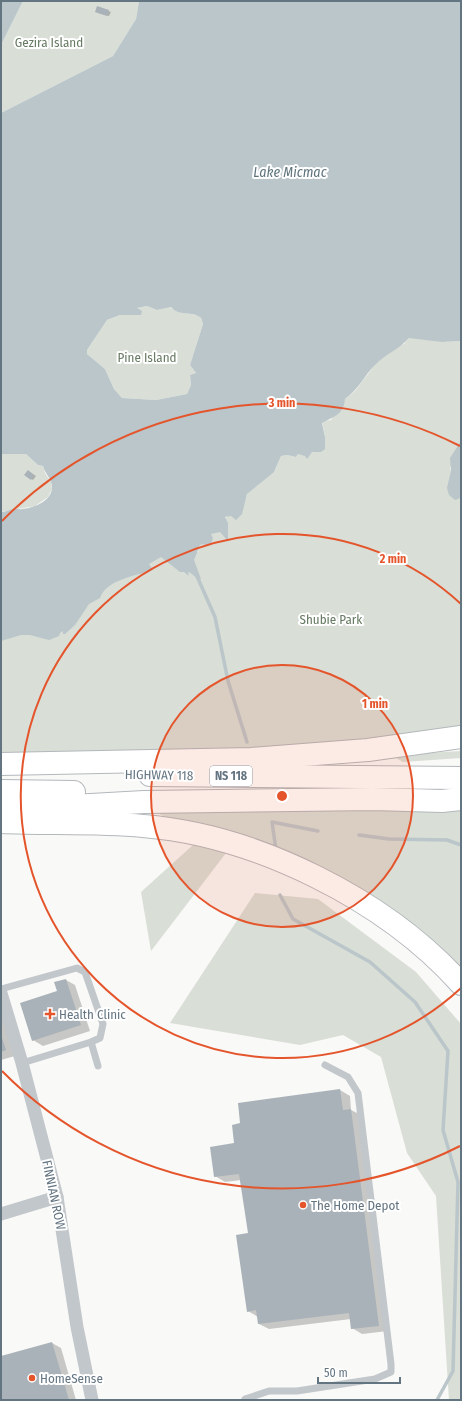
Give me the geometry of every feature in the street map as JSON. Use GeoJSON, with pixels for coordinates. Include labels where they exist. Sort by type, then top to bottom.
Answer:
{"type":"FeatureCollection","features":[{"type":"Feature","properties":{"kind":"highway"},"geometry":{"type":"LineString","coordinates":[[1,764],[265,758],[368,750],[461,737]]}},
{"type":"Feature","properties":{"kind":"highway","name":"HIGHWAY 118"},"geometry":{"type":"LineString","coordinates":[[1,774],[461,778]]}},
{"type":"Feature","properties":{"kind":"highway","name":"HIGHWAY 118"},"geometry":{"type":"LineString","coordinates":[[1,791],[461,794]]}},
{"type":"Feature","properties":{"kind":"highway"},"geometry":{"type":"LineString","coordinates":[[1,810],[144,802],[373,799],[442,801],[461,799]]}},
{"type":"Feature","properties":{"kind":"highway"},"geometry":{"type":"LineString","coordinates":[[1,822],[144,826],[197,834],[250,849],[304,870],[359,901],[409,936],[461,984]]}},
{"type":"Feature","properties":{"kind":"street","name":"FINNIAN ROW"},"geometry":{"type":"LineString","coordinates":[[1,993],[22,1063],[57,1197],[76,1327],[92,1400]]}},
{"type":"Feature","properties":{"kind":"street"},"geometry":{"type":"LineString","coordinates":[[1,1214],[57,1197]]}},
{"type":"Feature","properties":{"kind":"lane"},"geometry":{"type":"LineString","coordinates":[[1,989],[77,968],[85,972],[103,1024],[100,1038],[22,1063]]}},
{"type":"Feature","properties":{"kind":"lane"},"geometry":{"type":"LineString","coordinates":[[91,1042],[98,1066]]}},
{"type":"Feature","properties":{"kind":"lane"},"geometry":{"type":"LineString","coordinates":[[245,1399],[269,1392],[297,1391],[375,1379],[390,1372],[391,1364],[358,1094],[348,1077],[325,1065]]}},
{"type":"Feature","properties":{"kind":"green space","name":"Gezira Island"},"geometry":{"type":"Polygon","coordinates":[[[23,1],[139,1],[136,19],[113,56],[1,113],[1,45],[23,1]]]}},
{"type":"Feature","properties":{"kind":"green space","name":"Pine Island"},"geometry":{"type":"Polygon","coordinates":[[[147,306],[157,310],[170,307],[179,312],[194,314],[201,319],[203,324],[190,365],[196,373],[190,375],[191,385],[187,394],[156,400],[122,398],[114,389],[105,369],[87,354],[87,350],[107,320],[120,315],[141,315],[137,308],[147,306]]]}},
{"type":"Feature","properties":{"kind":"green space","name":"Shubie Park"},"geometry":{"type":"Polygon","coordinates":[[[420,335],[442,342],[461,341],[461,442],[450,468],[459,499],[461,498],[461,738],[427,745],[1,759],[1,637],[123,551],[198,552],[204,539],[210,532],[244,504],[247,494],[275,470],[281,456],[287,455],[296,457],[298,454],[314,452],[325,437],[322,421],[331,420],[345,399],[355,391],[377,362],[398,346],[404,344],[409,338],[420,335]]]}},
{"type":"Feature","properties":{"kind":"green space"},"geometry":{"type":"Polygon","coordinates":[[[1,454],[26,454],[38,465],[43,466],[45,473],[51,482],[52,489],[48,497],[35,506],[1,512],[1,454]]]}},
{"type":"Feature","properties":{"kind":"green space"},"geometry":{"type":"Polygon","coordinates":[[[461,751],[461,758],[403,762],[391,755],[461,751]]]}},
{"type":"Feature","properties":{"kind":"green space"},"geometry":{"type":"Polygon","coordinates":[[[461,809],[461,978],[405,918],[152,811],[461,809]]]}},
{"type":"Feature","properties":{"kind":"green space"},"geometry":{"type":"Polygon","coordinates":[[[193,845],[226,853],[151,951],[141,892],[193,845]]]}},
{"type":"Feature","properties":{"kind":"green space"},"geometry":{"type":"Polygon","coordinates":[[[255,893],[318,899],[416,972],[461,1024],[461,1400],[449,1400],[436,1196],[407,1153],[381,1057],[343,1035],[300,1045],[170,1023],[255,893]]]}},
{"type":"Feature","properties":{"kind":"water"},"geometry":{"type":"Polygon","coordinates":[[[1,1],[23,1],[1,45],[1,1]]]}},
{"type":"Feature","properties":{"kind":"water","name":"Lake Micmac"},"geometry":{"type":"Polygon","coordinates":[[[139,1],[461,1],[461,341],[442,342],[409,338],[379,361],[354,391],[345,399],[344,405],[340,412],[322,423],[325,437],[325,449],[321,452],[312,452],[307,459],[305,456],[298,454],[296,457],[287,455],[281,456],[274,472],[247,494],[242,514],[236,520],[231,516],[225,517],[228,523],[228,541],[220,532],[211,534],[213,538],[211,544],[207,546],[203,544],[200,545],[194,560],[201,579],[188,572],[189,576],[184,572],[180,572],[161,557],[149,564],[153,570],[123,579],[109,586],[100,598],[89,604],[75,625],[65,634],[63,634],[63,631],[59,636],[49,640],[30,635],[21,635],[1,641],[1,512],[40,504],[51,494],[52,486],[43,466],[38,465],[26,454],[1,454],[1,113],[113,56],[136,19],[139,1]],[[147,306],[137,308],[142,311],[141,315],[120,315],[107,320],[87,350],[87,354],[105,369],[114,389],[122,398],[156,400],[187,394],[191,385],[190,375],[196,373],[190,365],[203,324],[201,318],[194,314],[177,312],[171,307],[157,310],[147,306]]]}},
{"type":"Feature","properties":{"kind":"water"},"geometry":{"type":"Polygon","coordinates":[[[461,441],[461,498],[455,500],[449,495],[447,488],[451,471],[450,458],[461,441]]]}},
{"type":"Feature","properties":{"kind":"building"},"geometry":{"type":"Polygon","coordinates":[[[97,6],[109,10],[107,16],[95,12],[97,6]]]}},
{"type":"Feature","properties":{"kind":"building"},"geometry":{"type":"Polygon","coordinates":[[[28,470],[34,475],[31,480],[24,475],[28,470]]]}},
{"type":"Feature","properties":{"kind":"building","name":"Health Clinic"},"geometry":{"type":"Polygon","coordinates":[[[66,979],[81,1025],[32,1041],[20,1003],[57,991],[54,982],[66,979]]]}},
{"type":"Feature","properties":{"kind":"building"},"geometry":{"type":"Polygon","coordinates":[[[1,1035],[6,1050],[1,1052],[1,1035]]]}},
{"type":"Feature","properties":{"kind":"building","name":"The Home Depot"},"geometry":{"type":"Polygon","coordinates":[[[340,1089],[343,1110],[351,1109],[379,1326],[351,1329],[349,1313],[258,1324],[256,1310],[247,1312],[236,1235],[248,1233],[239,1174],[214,1177],[210,1147],[234,1143],[232,1125],[240,1123],[238,1103],[340,1089]]]}},
{"type":"Feature","properties":{"kind":"building","name":"HomeSense"},"geometry":{"type":"Polygon","coordinates":[[[52,1342],[69,1400],[1,1400],[1,1356],[52,1342]]]}},
{"type":"Feature","properties":{"kind":"waterway"},"geometry":{"type":"LineString","coordinates":[[196,574],[215,617],[228,681],[247,742]]}},
{"type":"Feature","properties":{"kind":"waterway"},"geometry":{"type":"LineString","coordinates":[[276,850],[272,822],[318,831]]}},
{"type":"Feature","properties":{"kind":"waterway"},"geometry":{"type":"LineString","coordinates":[[359,835],[389,839],[447,840],[461,845]]}},
{"type":"Feature","properties":{"kind":"waterway"},"geometry":{"type":"LineString","coordinates":[[280,895],[293,919],[370,962],[415,1002],[448,1051],[443,1130],[458,1182],[453,1371],[437,1400]]}},
{"type":"Feature","properties":{"kind":"place","name":"Health Clinic"},"geometry":{"type":"Point","coordinates":[50,1014]}},
{"type":"Feature","properties":{"kind":"place","name":"The Home Depot"},"geometry":{"type":"Point","coordinates":[303,1205]}},
{"type":"Feature","properties":{"kind":"place","name":"HomeSense"},"geometry":{"type":"Point","coordinates":[32,1378]}}]}
